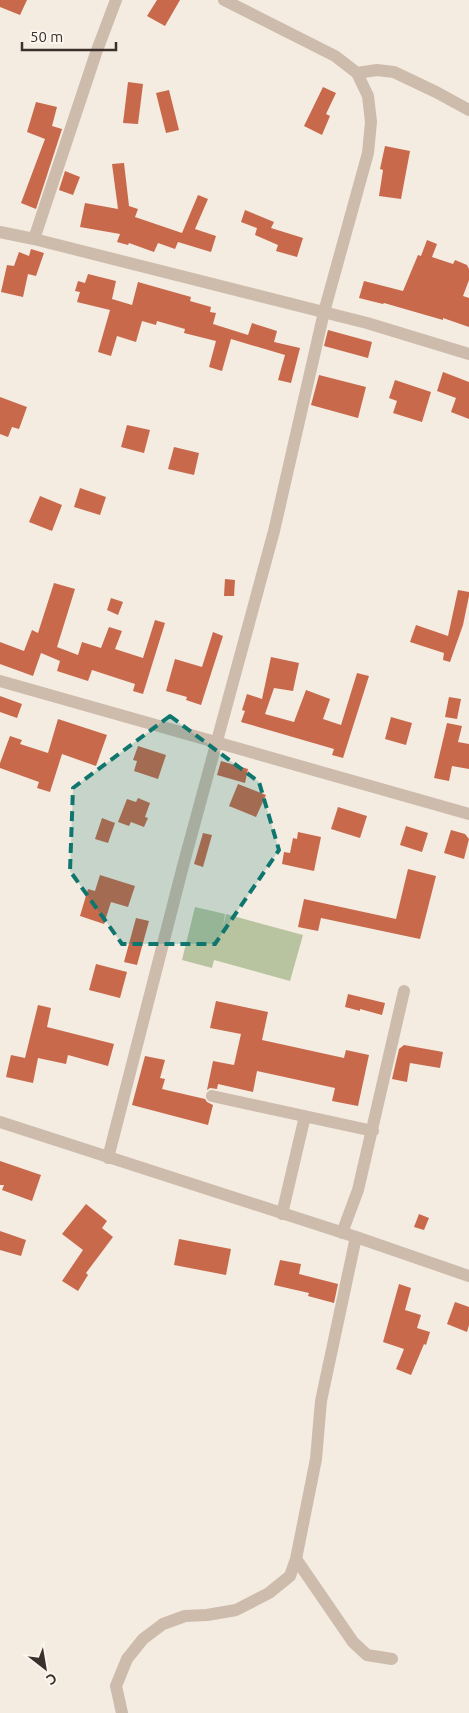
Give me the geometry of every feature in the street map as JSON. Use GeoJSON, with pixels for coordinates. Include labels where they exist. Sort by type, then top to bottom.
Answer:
{"type":"FeatureCollection","features":[{"type":"Feature","properties":{"kind":"street"},"geometry":{"type":"LineString","coordinates":[[34,239],[96,53],[116,0]]}},
{"type":"Feature","properties":{"kind":"street"},"geometry":{"type":"LineString","coordinates":[[108,1158],[183,866],[274,531],[324,312],[368,153],[372,122],[368,96],[357,73],[335,56],[224,0]]}},
{"type":"Feature","properties":{"kind":"street"},"geometry":{"type":"LineString","coordinates":[[357,73],[377,70],[394,72],[469,110]]}},
{"type":"Feature","properties":{"kind":"street"},"geometry":{"type":"LineString","coordinates":[[1,236],[34,239],[324,312],[469,354]]}},
{"type":"Feature","properties":{"kind":"street"},"geometry":{"type":"LineString","coordinates":[[0,681],[469,814]]}},
{"type":"Feature","properties":{"kind":"street"},"geometry":{"type":"LineString","coordinates":[[342,1233],[358,1190],[404,991]]}},
{"type":"Feature","properties":{"kind":"street"},"geometry":{"type":"LineString","coordinates":[[212,1096],[373,1131]]}},
{"type":"Feature","properties":{"kind":"street"},"geometry":{"type":"LineString","coordinates":[[282,1214],[305,1116]]}},
{"type":"Feature","properties":{"kind":"street"},"geometry":{"type":"LineString","coordinates":[[0,1122],[356,1237],[469,1276]]}},
{"type":"Feature","properties":{"kind":"street"},"geometry":{"type":"LineString","coordinates":[[122,1713],[116,1686],[127,1659],[143,1640],[163,1624],[185,1616],[207,1615],[236,1610],[269,1593],[290,1576],[296,1559],[316,1459],[321,1401],[356,1237]]}},
{"type":"Feature","properties":{"kind":"street"},"geometry":{"type":"LineString","coordinates":[[296,1559],[353,1642],[366,1655],[392,1658]]}},
{"type":"Feature","properties":{"kind":"highlighted area"},"geometry":{"type":"Polygon","coordinates":[[[170,716],[259,782],[279,850],[215,944],[122,944],[70,871],[73,788],[170,716]]]}},
{"type":"Feature","properties":{"kind":"green space"},"geometry":{"type":"Polygon","coordinates":[[[195,907],[225,914],[223,927],[226,914],[303,935],[290,981],[214,960],[212,968],[182,960],[195,907]]]}},
{"type":"Feature","properties":{"kind":"building"},"geometry":{"type":"Polygon","coordinates":[[[0,0],[27,0],[20,15],[0,7],[0,0]]]}},
{"type":"Feature","properties":{"kind":"building"},"geometry":{"type":"Polygon","coordinates":[[[157,0],[180,0],[165,26],[147,16],[157,0]]]}},
{"type":"Feature","properties":{"kind":"building"},"geometry":{"type":"Polygon","coordinates":[[[128,82],[143,84],[138,124],[123,123],[128,82]]]}},
{"type":"Feature","properties":{"kind":"building"},"geometry":{"type":"Polygon","coordinates":[[[323,87],[336,93],[326,114],[330,116],[322,135],[304,126],[323,87]]]}},
{"type":"Feature","properties":{"kind":"building"},"geometry":{"type":"Polygon","coordinates":[[[169,90],[179,130],[166,133],[156,93],[169,90]]]}},
{"type":"Feature","properties":{"kind":"building"},"geometry":{"type":"Polygon","coordinates":[[[36,102],[57,107],[52,126],[62,129],[36,209],[21,203],[45,139],[27,132],[36,102]]]}},
{"type":"Feature","properties":{"kind":"building"},"geometry":{"type":"Polygon","coordinates":[[[385,146],[410,151],[401,199],[379,196],[383,170],[380,169],[385,146]]]}},
{"type":"Feature","properties":{"kind":"building"},"geometry":{"type":"Polygon","coordinates":[[[124,163],[129,206],[138,209],[135,217],[182,233],[198,195],[208,199],[195,229],[216,236],[211,252],[178,242],[175,249],[158,243],[154,252],[129,243],[128,245],[117,242],[120,234],[80,227],[85,203],[118,209],[112,164],[124,163]]]}},
{"type":"Feature","properties":{"kind":"building"},"geometry":{"type":"Polygon","coordinates":[[[65,171],[80,177],[73,195],[59,190],[65,171]]]}},
{"type":"Feature","properties":{"kind":"building"},"geometry":{"type":"Polygon","coordinates":[[[245,210],[274,222],[271,228],[303,238],[297,257],[276,251],[278,245],[255,235],[257,228],[241,222],[245,210]]]}},
{"type":"Feature","properties":{"kind":"building"},"geometry":{"type":"Polygon","coordinates":[[[427,240],[437,244],[432,257],[453,264],[455,260],[467,265],[469,269],[469,280],[463,296],[469,298],[469,327],[443,318],[443,320],[359,298],[364,281],[403,291],[418,255],[421,256],[427,240]]]}},
{"type":"Feature","properties":{"kind":"building"},"geometry":{"type":"Polygon","coordinates":[[[31,249],[44,253],[36,276],[28,274],[23,297],[1,292],[7,265],[14,266],[19,252],[29,256],[31,249]]]}},
{"type":"Feature","properties":{"kind":"building"},"geometry":{"type":"Polygon","coordinates":[[[88,274],[116,281],[112,299],[132,305],[138,282],[191,297],[190,301],[211,307],[210,312],[216,313],[213,324],[248,335],[252,323],[277,331],[274,342],[300,348],[291,383],[278,380],[285,355],[231,339],[222,371],[209,367],[216,341],[184,333],[185,329],[157,321],[156,325],[142,321],[136,342],[117,336],[111,356],[98,352],[110,310],[77,302],[80,292],[75,291],[78,281],[85,283],[88,274]]]}},
{"type":"Feature","properties":{"kind":"building"},"geometry":{"type":"Polygon","coordinates":[[[328,330],[372,342],[368,358],[324,346],[328,330]]]}},
{"type":"Feature","properties":{"kind":"building"},"geometry":{"type":"Polygon","coordinates":[[[443,372],[469,382],[469,419],[451,412],[456,398],[437,391],[443,372]]]}},
{"type":"Feature","properties":{"kind":"building"},"geometry":{"type":"Polygon","coordinates":[[[319,375],[366,387],[358,418],[311,405],[319,375]]]}},
{"type":"Feature","properties":{"kind":"building"},"geometry":{"type":"Polygon","coordinates":[[[395,380],[431,392],[422,422],[393,413],[397,401],[389,398],[395,380]]]}},
{"type":"Feature","properties":{"kind":"building"},"geometry":{"type":"Polygon","coordinates":[[[0,397],[27,407],[19,429],[12,427],[8,437],[0,434],[0,397]]]}},
{"type":"Feature","properties":{"kind":"building"},"geometry":{"type":"Polygon","coordinates":[[[127,425],[150,430],[144,453],[121,447],[127,425]]]}},
{"type":"Feature","properties":{"kind":"building"},"geometry":{"type":"Polygon","coordinates":[[[174,447],[199,453],[194,475],[168,469],[174,447]]]}},
{"type":"Feature","properties":{"kind":"building"},"geometry":{"type":"Polygon","coordinates":[[[80,488],[106,497],[100,515],[74,507],[80,488]]]}},
{"type":"Feature","properties":{"kind":"building"},"geometry":{"type":"Polygon","coordinates":[[[40,496],[62,505],[52,531],[29,522],[40,496]]]}},
{"type":"Feature","properties":{"kind":"building"},"geometry":{"type":"Polygon","coordinates":[[[225,579],[235,580],[234,596],[224,596],[225,579]]]}},
{"type":"Feature","properties":{"kind":"building"},"geometry":{"type":"Polygon","coordinates":[[[54,583],[75,589],[57,647],[78,655],[82,642],[101,648],[109,627],[122,631],[115,649],[143,658],[155,620],[165,623],[143,694],[133,691],[135,684],[92,670],[88,681],[57,671],[60,661],[41,653],[33,676],[0,664],[0,642],[24,651],[32,630],[38,633],[54,583]]]}},
{"type":"Feature","properties":{"kind":"building"},"geometry":{"type":"Polygon","coordinates":[[[458,590],[469,592],[469,596],[463,625],[450,662],[443,660],[444,653],[410,642],[416,625],[448,636],[458,590]]]}},
{"type":"Feature","properties":{"kind":"building"},"geometry":{"type":"Polygon","coordinates":[[[111,598],[123,602],[118,615],[107,610],[111,598]]]}},
{"type":"Feature","properties":{"kind":"building"},"geometry":{"type":"Polygon","coordinates":[[[213,632],[223,636],[201,705],[186,700],[187,697],[166,691],[175,659],[202,667],[213,632]]]}},
{"type":"Feature","properties":{"kind":"building"},"geometry":{"type":"Polygon","coordinates":[[[271,657],[299,663],[293,691],[274,688],[265,714],[294,722],[306,690],[330,699],[323,719],[341,725],[357,673],[369,676],[343,758],[332,755],[334,749],[241,722],[245,711],[242,710],[247,694],[262,699],[271,657]]]}},
{"type":"Feature","properties":{"kind":"building"},"geometry":{"type":"Polygon","coordinates":[[[0,696],[22,704],[17,718],[0,712],[0,696]]]}},
{"type":"Feature","properties":{"kind":"building"},"geometry":{"type":"Polygon","coordinates":[[[449,697],[461,699],[457,719],[445,717],[449,697]]]}},
{"type":"Feature","properties":{"kind":"building"},"geometry":{"type":"Polygon","coordinates":[[[391,717],[412,723],[406,745],[385,739],[391,717]]]}},
{"type":"Feature","properties":{"kind":"building"},"geometry":{"type":"Polygon","coordinates":[[[58,719],[107,735],[96,766],[62,754],[50,792],[37,788],[39,782],[0,768],[10,736],[22,740],[20,744],[48,753],[58,719]]]}},
{"type":"Feature","properties":{"kind":"building"},"geometry":{"type":"Polygon","coordinates":[[[447,723],[462,726],[458,742],[469,744],[469,769],[452,766],[449,781],[434,778],[447,723]]]}},
{"type":"Feature","properties":{"kind":"building"},"geometry":{"type":"Polygon","coordinates":[[[138,746],[166,755],[158,779],[134,771],[137,761],[133,760],[138,746]]]}},
{"type":"Feature","properties":{"kind":"building"},"geometry":{"type":"Polygon","coordinates":[[[221,761],[248,769],[245,783],[217,775],[221,761]]]}},
{"type":"Feature","properties":{"kind":"building"},"geometry":{"type":"Polygon","coordinates":[[[238,784],[266,795],[256,817],[229,806],[238,784]]]}},
{"type":"Feature","properties":{"kind":"building"},"geometry":{"type":"Polygon","coordinates":[[[138,798],[150,803],[145,817],[148,818],[144,827],[131,822],[129,826],[118,822],[127,799],[136,802],[138,798]]]}},
{"type":"Feature","properties":{"kind":"building"},"geometry":{"type":"Polygon","coordinates":[[[338,807],[367,816],[360,838],[331,829],[338,807]]]}},
{"type":"Feature","properties":{"kind":"building"},"geometry":{"type":"Polygon","coordinates":[[[102,818],[115,823],[108,843],[95,839],[102,818]]]}},
{"type":"Feature","properties":{"kind":"building"},"geometry":{"type":"Polygon","coordinates":[[[406,826],[428,833],[422,852],[400,845],[406,826]]]}},
{"type":"Feature","properties":{"kind":"building"},"geometry":{"type":"Polygon","coordinates":[[[451,830],[465,834],[469,839],[464,859],[444,853],[451,830]]]}},
{"type":"Feature","properties":{"kind":"building"},"geometry":{"type":"Polygon","coordinates":[[[298,832],[321,837],[314,871],[282,864],[284,852],[290,853],[293,838],[297,839],[298,832]]]}},
{"type":"Feature","properties":{"kind":"building"},"geometry":{"type":"Polygon","coordinates":[[[203,833],[212,835],[203,867],[194,864],[203,833]]]}},
{"type":"Feature","properties":{"kind":"building"},"geometry":{"type":"Polygon","coordinates":[[[408,869],[436,876],[420,939],[321,918],[318,931],[298,927],[304,899],[396,919],[408,869]]]}},
{"type":"Feature","properties":{"kind":"building"},"geometry":{"type":"Polygon","coordinates":[[[100,875],[135,886],[128,907],[111,902],[104,924],[80,916],[88,889],[95,891],[100,875]]]}},
{"type":"Feature","properties":{"kind":"building"},"geometry":{"type":"Polygon","coordinates":[[[136,918],[149,921],[137,965],[124,962],[136,918]]]}},
{"type":"Feature","properties":{"kind":"building"},"geometry":{"type":"Polygon","coordinates":[[[96,964],[127,972],[120,998],[89,990],[96,964]]]}},
{"type":"Feature","properties":{"kind":"building"},"geometry":{"type":"Polygon","coordinates":[[[348,994],[385,1003],[382,1015],[345,1007],[348,994]]]}},
{"type":"Feature","properties":{"kind":"building"},"geometry":{"type":"Polygon","coordinates":[[[216,1001],[268,1012],[262,1040],[344,1058],[346,1050],[369,1055],[358,1106],[332,1101],[335,1088],[257,1071],[253,1092],[218,1084],[217,1089],[210,1088],[207,1090],[213,1061],[234,1065],[241,1034],[210,1028],[216,1001]]]}},
{"type":"Feature","properties":{"kind":"building"},"geometry":{"type":"Polygon","coordinates":[[[38,1005],[51,1008],[47,1027],[114,1044],[108,1066],[68,1055],[66,1064],[38,1058],[33,1083],[6,1077],[11,1055],[25,1058],[38,1005]]]}},
{"type":"Feature","properties":{"kind":"building"},"geometry":{"type":"Polygon","coordinates":[[[404,1045],[443,1052],[440,1068],[410,1063],[407,1082],[392,1079],[399,1049],[404,1045]]]}},
{"type":"Feature","properties":{"kind":"building"},"geometry":{"type":"Polygon","coordinates":[[[145,1056],[165,1060],[160,1078],[165,1079],[162,1089],[205,1099],[213,1105],[208,1125],[132,1105],[145,1056]]]}},
{"type":"Feature","properties":{"kind":"building"},"geometry":{"type":"Polygon","coordinates":[[[0,1161],[41,1175],[32,1201],[2,1190],[4,1185],[0,1185],[0,1161]]]}},
{"type":"Feature","properties":{"kind":"building"},"geometry":{"type":"Polygon","coordinates":[[[86,1204],[107,1221],[102,1228],[113,1237],[86,1273],[88,1275],[78,1291],[62,1281],[83,1250],[62,1234],[86,1204]]]}},
{"type":"Feature","properties":{"kind":"building"},"geometry":{"type":"Polygon","coordinates":[[[419,1214],[429,1218],[424,1230],[414,1227],[419,1214]]]}},
{"type":"Feature","properties":{"kind":"building"},"geometry":{"type":"Polygon","coordinates":[[[0,1231],[26,1240],[21,1256],[0,1250],[0,1231]]]}},
{"type":"Feature","properties":{"kind":"building"},"geometry":{"type":"Polygon","coordinates":[[[179,1239],[231,1249],[226,1275],[174,1265],[179,1239]]]}},
{"type":"Feature","properties":{"kind":"building"},"geometry":{"type":"Polygon","coordinates":[[[280,1260],[301,1264],[299,1274],[338,1284],[334,1303],[308,1296],[309,1293],[274,1285],[280,1260]]]}},
{"type":"Feature","properties":{"kind":"building"},"geometry":{"type":"Polygon","coordinates":[[[399,1284],[411,1288],[405,1310],[421,1315],[417,1328],[430,1332],[426,1345],[424,1344],[411,1375],[396,1369],[404,1349],[383,1342],[399,1284]]]}},
{"type":"Feature","properties":{"kind":"building"},"geometry":{"type":"Polygon","coordinates":[[[455,1302],[469,1307],[467,1332],[447,1324],[455,1302]]]}}]}
